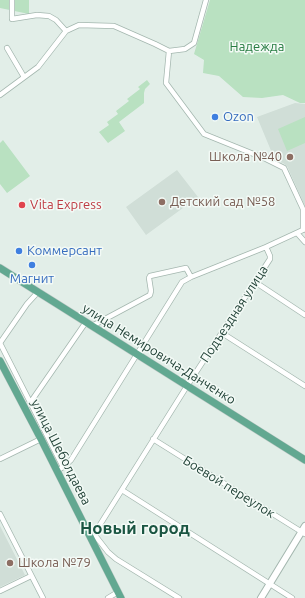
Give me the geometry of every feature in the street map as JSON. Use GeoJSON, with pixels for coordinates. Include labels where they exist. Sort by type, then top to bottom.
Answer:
{"type":"FeatureCollection","features":[{"type":"Feature","properties":{"kind":"main road","name":"улица Немировича-Данченко"},"geometry":{"type":"LineString","coordinates":[[0,268],[305,460]]}},
{"type":"Feature","properties":{"kind":"main road","name":"улица Шеболдаева"},"geometry":{"type":"LineString","coordinates":[[0,361],[41,439],[60,469],[119,595]]}},
{"type":"Feature","properties":{"kind":"street"},"geometry":{"type":"LineString","coordinates":[[12,0],[12,20],[37,15],[49,16],[56,20],[66,31]]}},
{"type":"Feature","properties":{"kind":"street"},"geometry":{"type":"LineString","coordinates":[[0,95],[38,67],[66,31],[79,25],[114,26],[169,52],[194,44],[206,0]]}},
{"type":"Feature","properties":{"kind":"street"},"geometry":{"type":"LineString","coordinates":[[7,48],[24,77]]}},
{"type":"Feature","properties":{"kind":"street"},"geometry":{"type":"LineString","coordinates":[[169,52],[166,83],[204,134],[284,168],[303,209],[304,229]]}},
{"type":"Feature","properties":{"kind":"street","name":"Подъездная улица"},"geometry":{"type":"LineString","coordinates":[[93,537],[187,386],[270,259],[266,247],[304,229]]}},
{"type":"Feature","properties":{"kind":"street"},"geometry":{"type":"LineString","coordinates":[[297,233],[305,242]]}},
{"type":"Feature","properties":{"kind":"street"},"geometry":{"type":"LineString","coordinates":[[38,292],[27,304],[0,343],[30,403],[60,469],[70,460],[182,282],[266,247]]}},
{"type":"Feature","properties":{"kind":"street"},"geometry":{"type":"LineString","coordinates":[[30,403],[89,324],[150,295],[150,276],[186,268],[191,277]]}},
{"type":"Feature","properties":{"kind":"street"},"geometry":{"type":"LineString","coordinates":[[255,282],[305,315]]}},
{"type":"Feature","properties":{"kind":"street"},"geometry":{"type":"LineString","coordinates":[[222,333],[305,386]]}},
{"type":"Feature","properties":{"kind":"street"},"geometry":{"type":"LineString","coordinates":[[0,459],[41,439]]}},
{"type":"Feature","properties":{"kind":"street","name":"Боевой переулок"},"geometry":{"type":"LineString","coordinates":[[154,439],[303,533]]}},
{"type":"Feature","properties":{"kind":"street"},"geometry":{"type":"LineString","coordinates":[[122,490],[292,598]]}},
{"type":"Feature","properties":{"kind":"street"},"geometry":{"type":"LineString","coordinates":[[0,514],[43,598]]}},
{"type":"Feature","properties":{"kind":"street"},"geometry":{"type":"LineString","coordinates":[[261,598],[303,533],[305,526]]}},
{"type":"Feature","properties":{"kind":"street"},"geometry":{"type":"LineString","coordinates":[[93,537],[116,559],[179,598]]}},
{"type":"Feature","properties":{"kind":"street"},"geometry":{"type":"LineString","coordinates":[[0,591],[31,576]]}},
{"type":"Feature","properties":{"kind":"street"},"geometry":{"type":"LineString","coordinates":[[108,598],[119,595]]}},
{"type":"Feature","properties":{"kind":"shaded area","name":"Школа №40"},"geometry":{"type":"Polygon","coordinates":[[[295,103],[305,104],[305,206],[287,166],[273,160],[275,154],[272,153],[257,117],[295,103]]]}},
{"type":"Feature","properties":{"kind":"shaded area","name":"Детский сад №58"},"geometry":{"type":"Polygon","coordinates":[[[177,170],[198,197],[146,235],[126,207],[177,170]]]}},
{"type":"Feature","properties":{"kind":"shaded area","name":"Школа №79"},"geometry":{"type":"Polygon","coordinates":[[[0,526],[25,575],[0,587],[0,526]]]}},
{"type":"Feature","properties":{"kind":"green space"},"geometry":{"type":"Polygon","coordinates":[[[0,0],[29,0],[29,14],[0,8],[0,0]]]}},
{"type":"Feature","properties":{"kind":"green space","name":"Надежда"},"geometry":{"type":"Polygon","coordinates":[[[210,0],[305,0],[305,103],[300,103],[283,95],[262,98],[243,97],[219,76],[203,73],[204,60],[194,54],[210,0]]]}},
{"type":"Feature","properties":{"kind":"green space"},"geometry":{"type":"Polygon","coordinates":[[[147,80],[150,84],[145,89],[144,103],[119,122],[125,131],[108,143],[99,132],[109,125],[107,122],[118,114],[116,111],[129,101],[127,99],[140,89],[138,87],[147,80]]]}},
{"type":"Feature","properties":{"kind":"green space"},"geometry":{"type":"Polygon","coordinates":[[[305,117],[305,143],[287,151],[278,129],[305,117]]]}},
{"type":"Feature","properties":{"kind":"green space"},"geometry":{"type":"Polygon","coordinates":[[[3,140],[30,176],[7,193],[0,184],[0,143],[3,140]]]}},
{"type":"Feature","properties":{"kind":"place","name":"Ozon"},"geometry":{"type":"Point","coordinates":[215,117]}},
{"type":"Feature","properties":{"kind":"place","name":"Школа №40"},"geometry":{"type":"Point","coordinates":[290,157]}},
{"type":"Feature","properties":{"kind":"place","name":"Детский сад №58"},"geometry":{"type":"Point","coordinates":[162,202]}},
{"type":"Feature","properties":{"kind":"place","name":"Vita Express"},"geometry":{"type":"Point","coordinates":[22,205]}},
{"type":"Feature","properties":{"kind":"place","name":"Коммерсант"},"geometry":{"type":"Point","coordinates":[19,251]}},
{"type":"Feature","properties":{"kind":"place","name":"Магнит"},"geometry":{"type":"Point","coordinates":[32,265]}},
{"type":"Feature","properties":{"kind":"place","name":"Школа №79"},"geometry":{"type":"Point","coordinates":[10,563]}},
{"type":"Feature","properties":{"kind":"district","name":"Новый город"},"geometry":{"type":"Point","coordinates":[135,528]}}]}
